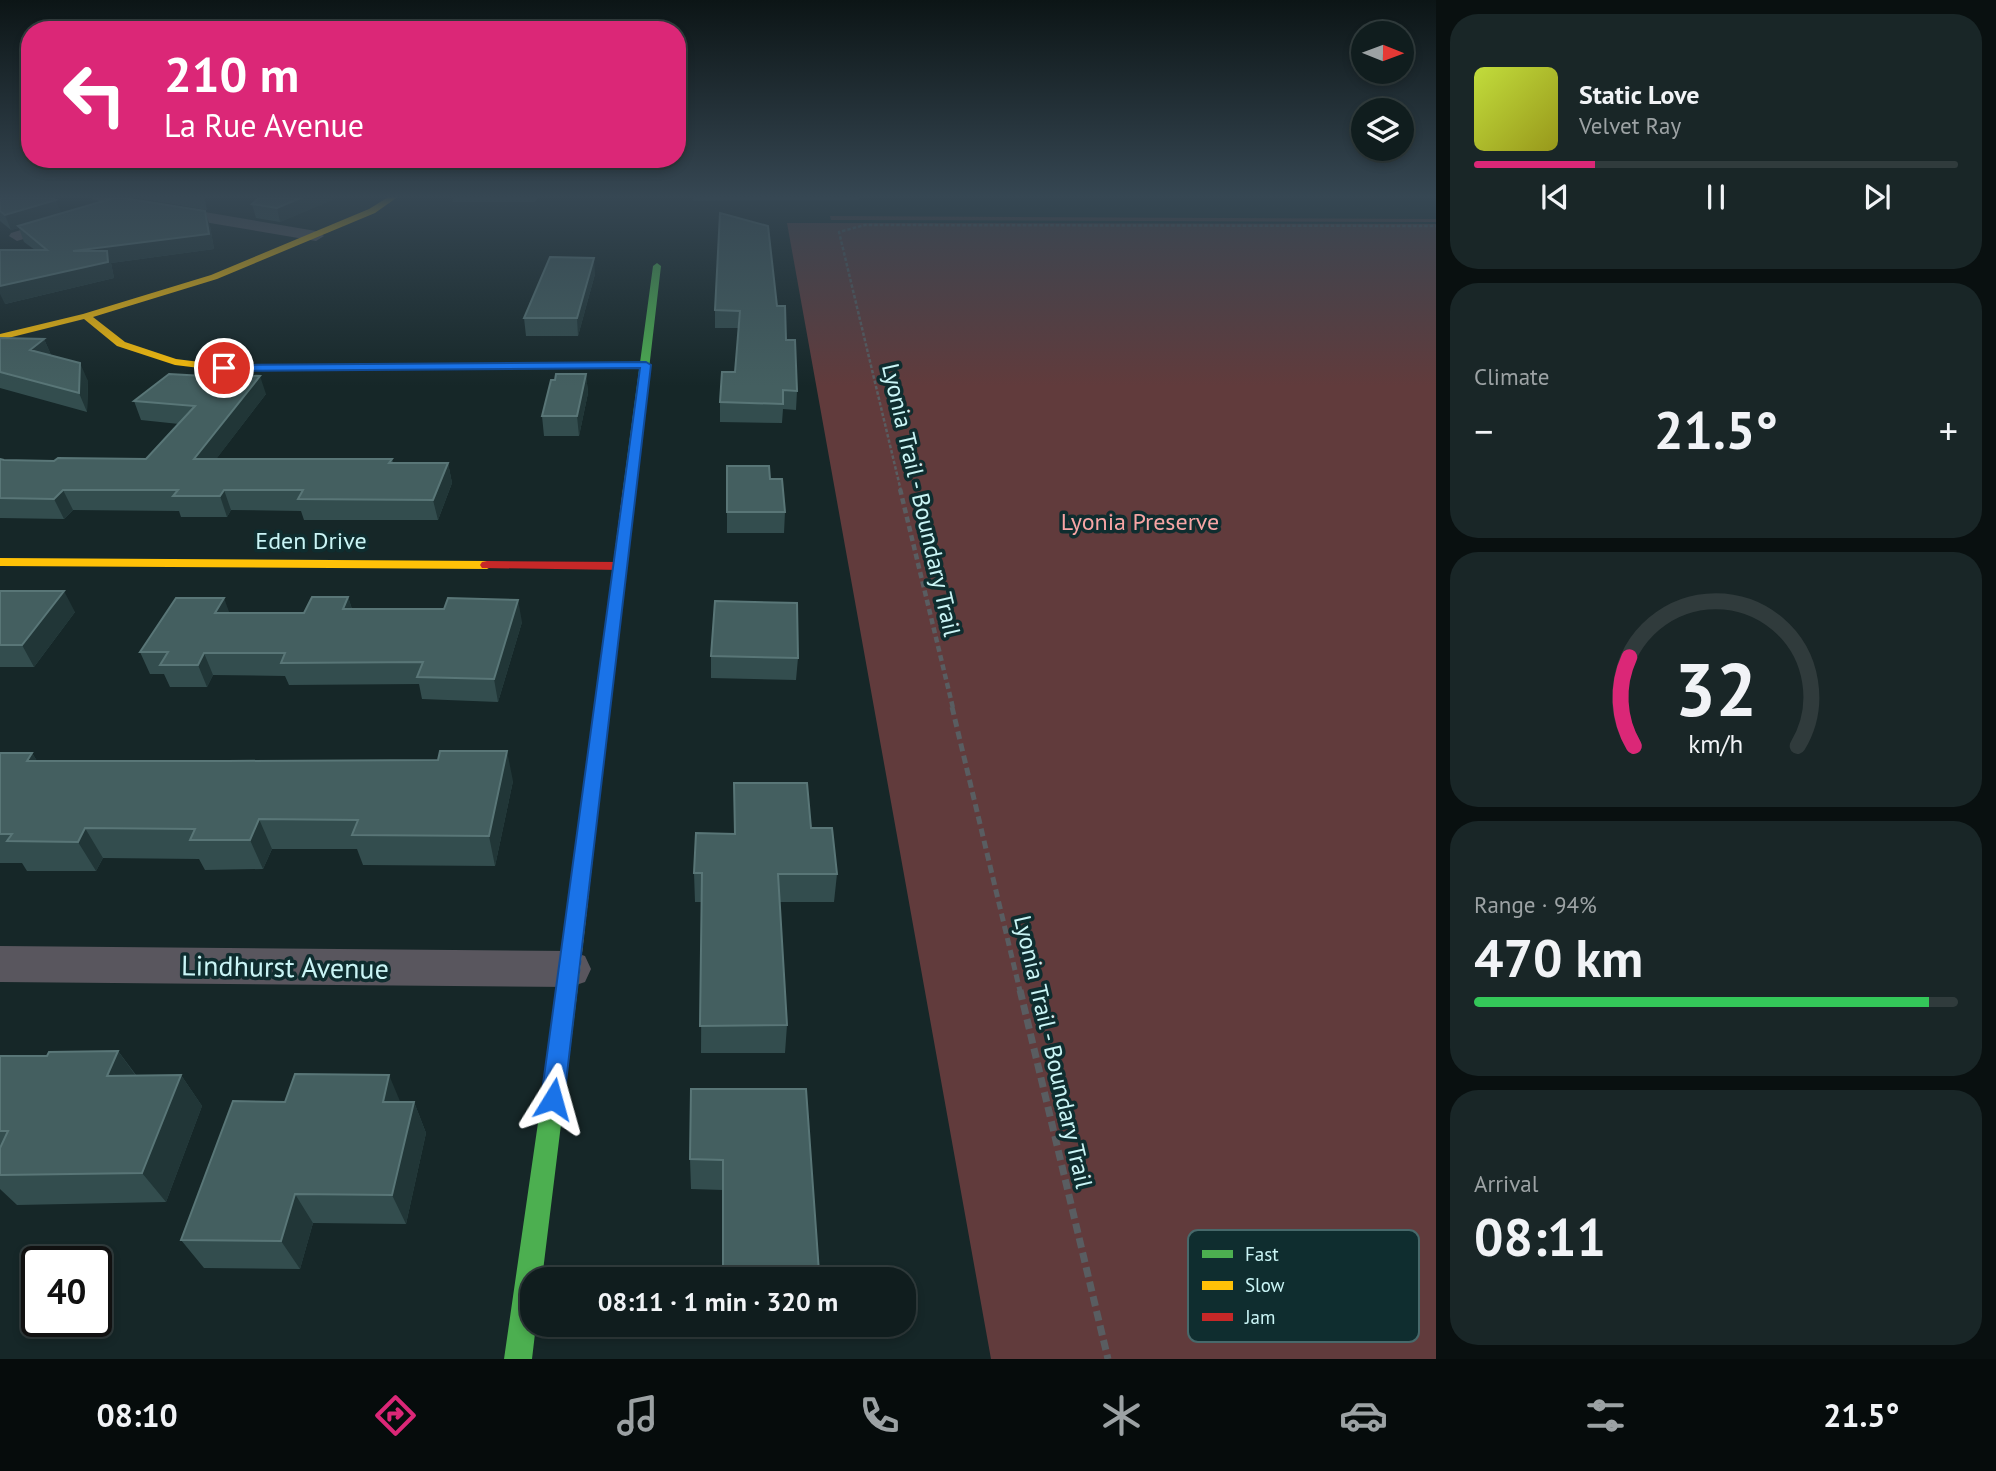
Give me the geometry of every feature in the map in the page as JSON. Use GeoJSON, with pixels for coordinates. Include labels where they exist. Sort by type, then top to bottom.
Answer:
{"type":"FeatureCollection","features":[{"type":"Feature","properties":{"kind":"street"},"geometry":{"type":"LineString","coordinates":[[0,337],[86,316],[214,277],[258,259]]}},
{"type":"Feature","properties":{"kind":"street"},"geometry":{"type":"LineString","coordinates":[[518,1359],[570,969],[657,266]]}},
{"type":"Feature","properties":{"kind":"street"},"geometry":{"type":"LineString","coordinates":[[86,316],[121,344],[175,362],[224,368],[646,365]]}},
{"type":"Feature","properties":{"kind":"street","name":"Eden Drive"},"geometry":{"type":"LineString","coordinates":[[0,562],[621,566]]}},
{"type":"Feature","properties":{"kind":"street","name":"Lindhurst Avenue"},"geometry":{"type":"LineString","coordinates":[[0,964],[570,969]]}},
{"type":"Feature","properties":{"kind":"path","name":"Lyonia Trail - Boundary Trail"},"geometry":{"type":"LineString","coordinates":[[846,259],[1108,1359]]}},
{"type":"Feature","properties":{"kind":"green space","name":"Lyonia Preserve"},"geometry":{"type":"Polygon","coordinates":[[[794,259],[1436,259],[1436,1359],[991,1359],[794,259]]]}},
{"type":"Feature","properties":{"kind":"building"},"geometry":{"type":"Polygon","coordinates":[[[0,259],[108,259],[108,262],[0,286],[0,259]]]}},
{"type":"Feature","properties":{"kind":"building"},"geometry":{"type":"Polygon","coordinates":[[[549,259],[594,259],[577,318],[524,318],[549,259]]]}},
{"type":"Feature","properties":{"kind":"building"},"geometry":{"type":"Polygon","coordinates":[[[718,259],[772,259],[777,306],[785,306],[786,340],[795,340],[797,391],[783,390],[783,404],[720,402],[722,372],[735,372],[740,311],[715,310],[718,259]]]}},
{"type":"Feature","properties":{"kind":"building"},"geometry":{"type":"Polygon","coordinates":[[[0,338],[44,339],[30,350],[80,363],[79,393],[0,372],[0,338]]]}},
{"type":"Feature","properties":{"kind":"building"},"geometry":{"type":"Polygon","coordinates":[[[169,374],[260,376],[194,459],[392,459],[389,463],[448,463],[433,500],[298,499],[303,490],[224,490],[220,496],[173,496],[178,490],[63,490],[54,499],[0,498],[0,459],[146,459],[195,406],[134,401],[169,374]]]}},
{"type":"Feature","properties":{"kind":"building"},"geometry":{"type":"Polygon","coordinates":[[[556,374],[586,374],[577,416],[542,416],[551,380],[555,380],[556,374]]]}},
{"type":"Feature","properties":{"kind":"building"},"geometry":{"type":"Polygon","coordinates":[[[727,466],[769,466],[770,479],[782,479],[785,512],[727,512],[727,466]]]}},
{"type":"Feature","properties":{"kind":"building"},"geometry":{"type":"Polygon","coordinates":[[[0,591],[64,591],[22,645],[0,645],[0,591]]]}},
{"type":"Feature","properties":{"kind":"building"},"geometry":{"type":"Polygon","coordinates":[[[312,597],[348,597],[343,609],[444,609],[448,598],[518,600],[494,679],[417,677],[423,662],[281,663],[285,653],[204,653],[198,665],[160,665],[168,652],[140,652],[176,598],[224,598],[215,613],[304,613],[312,597]]]}},
{"type":"Feature","properties":{"kind":"building"},"geometry":{"type":"Polygon","coordinates":[[[715,601],[797,603],[798,658],[711,656],[715,601]]]}},
{"type":"Feature","properties":{"kind":"building"},"geometry":{"type":"Polygon","coordinates":[[[440,751],[507,751],[489,836],[352,835],[358,820],[259,819],[250,840],[190,840],[195,829],[85,828],[78,842],[7,841],[12,834],[0,834],[0,753],[32,753],[27,761],[228,761],[438,760],[440,751]]]}},
{"type":"Feature","properties":{"kind":"building"},"geometry":{"type":"Polygon","coordinates":[[[734,783],[807,783],[811,828],[832,828],[837,874],[778,874],[787,1025],[700,1026],[702,873],[694,873],[696,833],[735,834],[734,783]]]}},
{"type":"Feature","properties":{"kind":"building"},"geometry":{"type":"Polygon","coordinates":[[[118,1051],[107,1076],[181,1075],[142,1173],[0,1175],[0,1148],[8,1131],[0,1131],[0,1056],[118,1051]]]}},
{"type":"Feature","properties":{"kind":"building"},"geometry":{"type":"Polygon","coordinates":[[[295,1074],[389,1075],[383,1102],[414,1102],[392,1195],[295,1194],[281,1241],[181,1240],[233,1101],[285,1102],[295,1074]]]}},
{"type":"Feature","properties":{"kind":"building"},"geometry":{"type":"Polygon","coordinates":[[[691,1089],[806,1089],[819,1267],[723,1267],[723,1160],[690,1159],[691,1089]]]}},
{"type":"Feature","properties":{"kind":"traffic: fast"},"geometry":{"type":"LineString","coordinates":[[629,489],[657,266]]}},
{"type":"Feature","properties":{"kind":"traffic: fast"},"geometry":{"type":"LineString","coordinates":[[518,1359],[570,970]]}},
{"type":"Feature","properties":{"kind":"traffic: slow"},"geometry":{"type":"LineString","coordinates":[[0,337],[86,316],[214,277],[256,259]]}},
{"type":"Feature","properties":{"kind":"traffic: slow"},"geometry":{"type":"LineString","coordinates":[[86,316],[121,344],[175,362],[224,368],[646,365]]}},
{"type":"Feature","properties":{"kind":"traffic: slow"},"geometry":{"type":"LineString","coordinates":[[570,970],[629,489]]}},
{"type":"Feature","properties":{"kind":"traffic: slow"},"geometry":{"type":"LineString","coordinates":[[0,562],[487,565]]}},
{"type":"Feature","properties":{"kind":"traffic: jam"},"geometry":{"type":"LineString","coordinates":[[487,565],[621,566]]}},
{"type":"Feature","properties":{"kind":"route"},"geometry":{"type":"LineString","coordinates":[[224,368],[646,365],[553,1099]]}}]}
